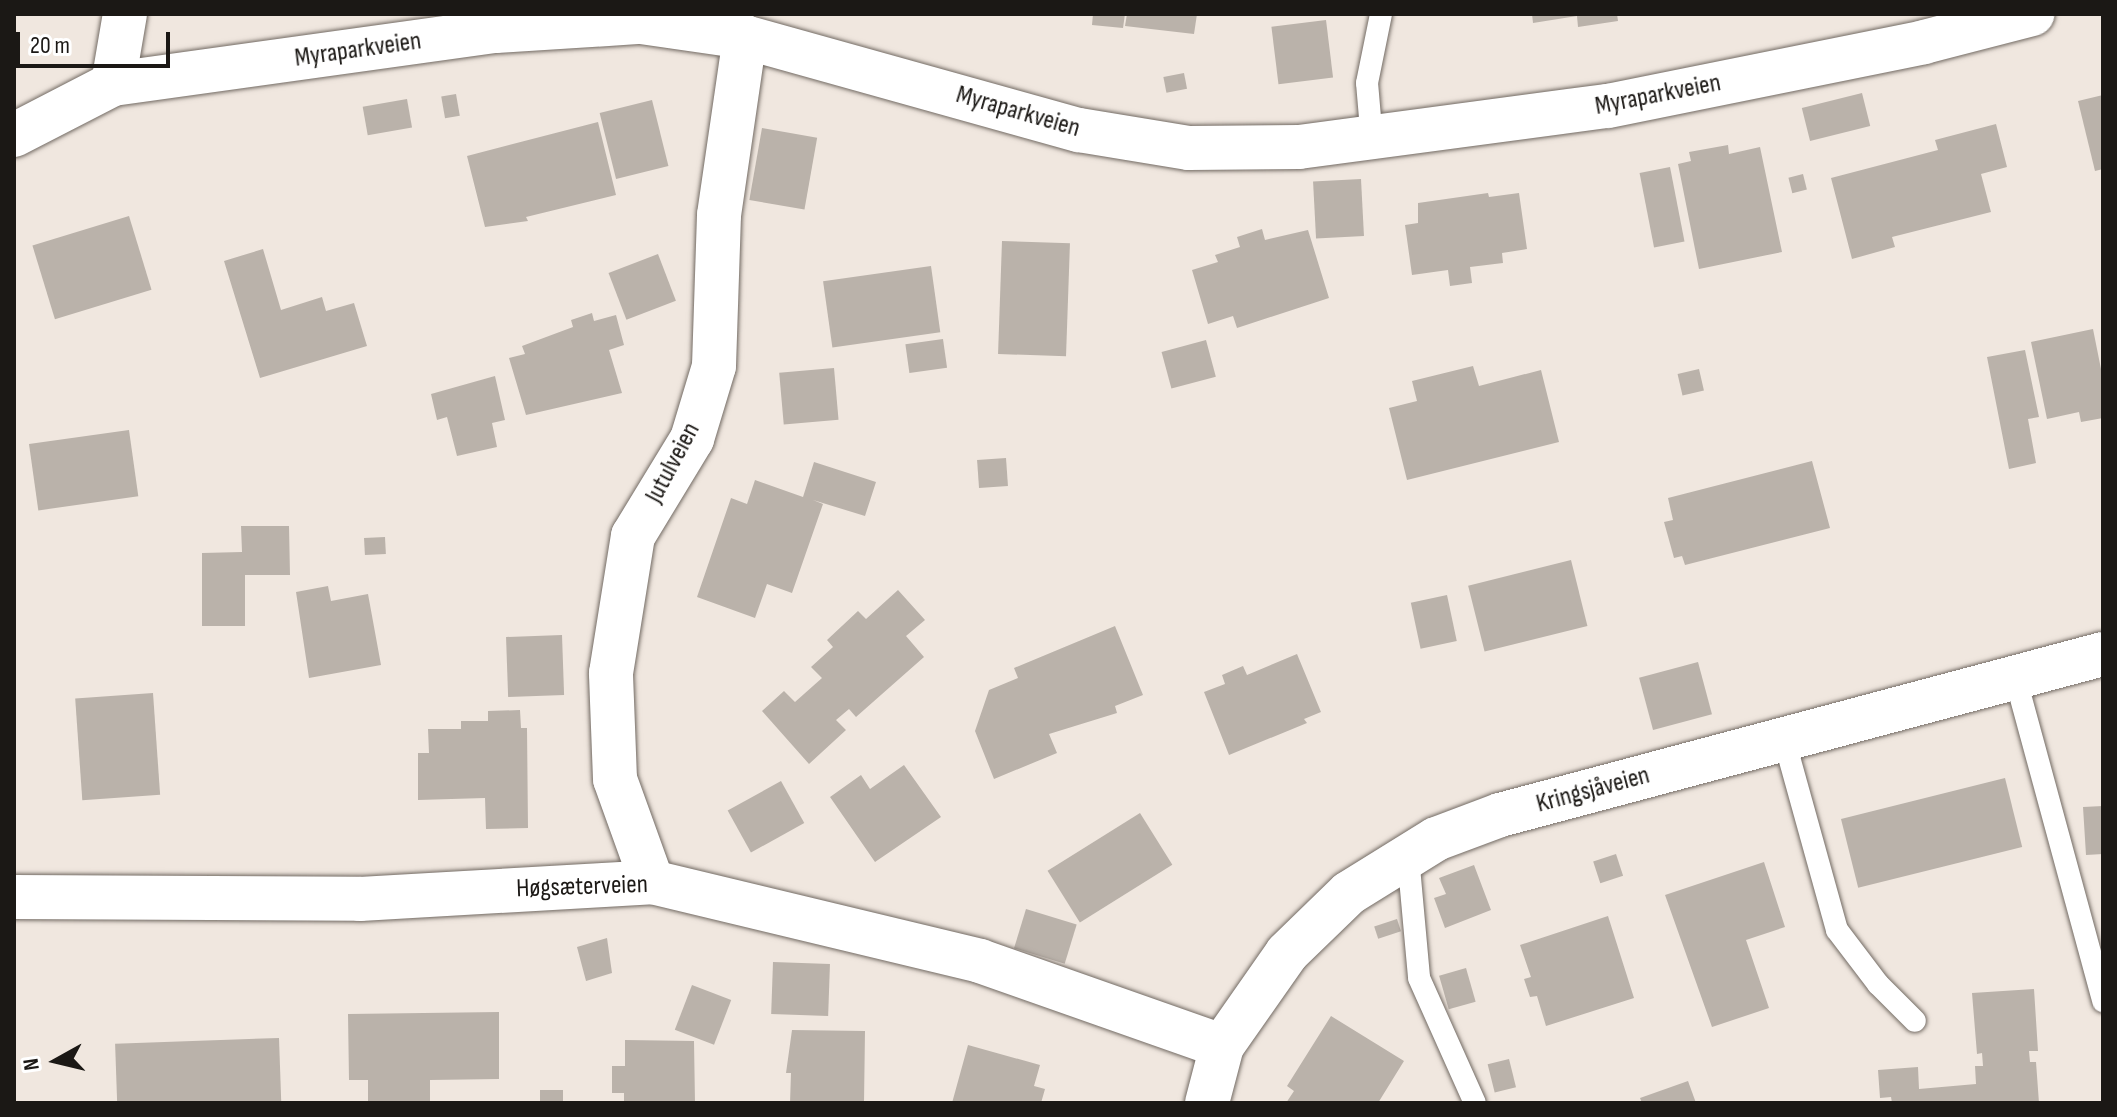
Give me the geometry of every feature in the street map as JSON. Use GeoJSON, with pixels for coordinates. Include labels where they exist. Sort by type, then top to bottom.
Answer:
{"type":"FeatureCollection","features":[{"type":"Feature","properties":{"kind":"street"},"geometry":{"type":"LineString","coordinates":[[113,84],[125,14]]}},
{"type":"Feature","properties":{"kind":"street","name":"Myraparkveien"},"geometry":{"type":"LineString","coordinates":[[14,135],[113,84],[496,31],[641,22],[749,25],[1079,130],[1189,148],[1372,141],[1608,106],[1924,42],[2032,14]]}},
{"type":"Feature","properties":{"kind":"street","name":"Jutulveien"},"geometry":{"type":"LineString","coordinates":[[652,882],[615,779],[611,673],[633,536],[692,439],[714,366],[719,215],[749,25]]}},
{"type":"Feature","properties":{"kind":"street","name":"Kringsjåveien"},"geometry":{"type":"LineString","coordinates":[[1207,1103],[1222,1046],[1287,953],[1349,893],[1436,839],[1500,815],[2016,680],[2103,654]]}},
{"type":"Feature","properties":{"kind":"street","name":"Høgsæterveien"},"geometry":{"type":"LineString","coordinates":[[14,897],[360,899],[652,882],[980,961],[1222,1046]]}},
{"type":"Feature","properties":{"kind":"lane"},"geometry":{"type":"LineString","coordinates":[[1372,141],[1367,83],[1381,14]]}},
{"type":"Feature","properties":{"kind":"lane"},"geometry":{"type":"LineString","coordinates":[[2016,680],[2103,1001]]}},
{"type":"Feature","properties":{"kind":"lane"},"geometry":{"type":"LineString","coordinates":[[1784,739],[1837,930],[1868,973],[1915,1021]]}},
{"type":"Feature","properties":{"kind":"lane"},"geometry":{"type":"LineString","coordinates":[[1408,856],[1419,978],[1475,1103]]}},
{"type":"Feature","properties":{"kind":"building"},"geometry":{"type":"Polygon","coordinates":[[[1093,14],[1125,14],[1123,28],[1092,25],[1093,14]]]}},
{"type":"Feature","properties":{"kind":"building"},"geometry":{"type":"Polygon","coordinates":[[[1127,14],[1197,14],[1194,34],[1125,26],[1127,14]]]}},
{"type":"Feature","properties":{"kind":"building"},"geometry":{"type":"Polygon","coordinates":[[[1532,14],[1617,14],[1618,21],[1578,27],[1577,16],[1533,23],[1532,14]]]}},
{"type":"Feature","properties":{"kind":"building"},"geometry":{"type":"Polygon","coordinates":[[[1326,20],[1333,78],[1278,84],[1271,27],[1326,20]]]}},
{"type":"Feature","properties":{"kind":"building"},"geometry":{"type":"Polygon","coordinates":[[[1184,73],[1187,89],[1166,93],[1163,77],[1184,73]]]}},
{"type":"Feature","properties":{"kind":"building"},"geometry":{"type":"Polygon","coordinates":[[[1862,93],[1870,126],[1810,141],[1802,108],[1862,93]]]}},
{"type":"Feature","properties":{"kind":"building"},"geometry":{"type":"Polygon","coordinates":[[[456,94],[460,116],[445,118],[441,97],[456,94]]]}},
{"type":"Feature","properties":{"kind":"building"},"geometry":{"type":"Polygon","coordinates":[[[2103,95],[2103,169],[2095,171],[2078,101],[2103,95]]]}},
{"type":"Feature","properties":{"kind":"building"},"geometry":{"type":"Polygon","coordinates":[[[407,99],[412,128],[368,135],[363,107],[407,99]]]}},
{"type":"Feature","properties":{"kind":"building"},"geometry":{"type":"Polygon","coordinates":[[[652,100],[668,166],[616,179],[600,113],[652,100]]]}},
{"type":"Feature","properties":{"kind":"building"},"geometry":{"type":"Polygon","coordinates":[[[598,122],[616,195],[526,217],[528,221],[485,227],[467,156],[598,122]]]}},
{"type":"Feature","properties":{"kind":"building"},"geometry":{"type":"Polygon","coordinates":[[[1996,124],[2007,167],[1981,174],[1991,212],[1892,237],[1895,247],[1852,259],[1831,178],[1938,150],[1935,140],[1996,124]]]}},
{"type":"Feature","properties":{"kind":"building"},"geometry":{"type":"Polygon","coordinates":[[[762,128],[817,138],[804,210],[749,200],[762,128]]]}},
{"type":"Feature","properties":{"kind":"building"},"geometry":{"type":"Polygon","coordinates":[[[1728,145],[1729,154],[1760,147],[1782,252],[1699,269],[1678,164],[1691,161],[1689,152],[1728,145]]]}},
{"type":"Feature","properties":{"kind":"building"},"geometry":{"type":"Polygon","coordinates":[[[1670,167],[1685,242],[1654,248],[1640,173],[1670,167]]]}},
{"type":"Feature","properties":{"kind":"building"},"geometry":{"type":"Polygon","coordinates":[[[1803,174],[1807,190],[1792,193],[1788,178],[1803,174]]]}},
{"type":"Feature","properties":{"kind":"building"},"geometry":{"type":"Polygon","coordinates":[[[1361,179],[1364,236],[1316,238],[1313,182],[1361,179]]]}},
{"type":"Feature","properties":{"kind":"building"},"geometry":{"type":"Polygon","coordinates":[[[1488,193],[1489,197],[1519,193],[1527,249],[1502,253],[1503,263],[1470,267],[1472,283],[1450,286],[1448,270],[1412,275],[1405,225],[1418,223],[1418,203],[1488,193]]]}},
{"type":"Feature","properties":{"kind":"building"},"geometry":{"type":"Polygon","coordinates":[[[129,216],[152,290],[55,319],[32,246],[129,216]]]}},
{"type":"Feature","properties":{"kind":"building"},"geometry":{"type":"Polygon","coordinates":[[[1262,229],[1265,240],[1308,230],[1329,298],[1237,328],[1233,316],[1208,324],[1192,270],[1218,262],[1215,255],[1240,247],[1237,237],[1262,229]]]}},
{"type":"Feature","properties":{"kind":"building"},"geometry":{"type":"Polygon","coordinates":[[[1002,241],[1070,243],[1066,356],[998,354],[1002,241]]]}},
{"type":"Feature","properties":{"kind":"building"},"geometry":{"type":"Polygon","coordinates":[[[263,249],[281,310],[322,297],[326,311],[354,303],[367,346],[260,378],[224,261],[263,249]]]}},
{"type":"Feature","properties":{"kind":"building"},"geometry":{"type":"Polygon","coordinates":[[[658,254],[676,301],[626,320],[609,273],[658,254]]]}},
{"type":"Feature","properties":{"kind":"building"},"geometry":{"type":"Polygon","coordinates":[[[931,266],[940,332],[832,348],[823,281],[931,266]]]}},
{"type":"Feature","properties":{"kind":"building"},"geometry":{"type":"Polygon","coordinates":[[[592,313],[594,321],[616,315],[624,345],[609,350],[622,393],[526,415],[509,358],[525,354],[522,346],[573,327],[571,320],[592,313]]]}},
{"type":"Feature","properties":{"kind":"building"},"geometry":{"type":"Polygon","coordinates":[[[2093,329],[2103,379],[2103,418],[2081,422],[2079,412],[2047,419],[2031,342],[2093,329]]]}},
{"type":"Feature","properties":{"kind":"building"},"geometry":{"type":"Polygon","coordinates":[[[943,339],[947,368],[909,373],[905,344],[943,339]]]}},
{"type":"Feature","properties":{"kind":"building"},"geometry":{"type":"Polygon","coordinates":[[[1206,340],[1216,377],[1171,389],[1162,352],[1206,340]]]}},
{"type":"Feature","properties":{"kind":"building"},"geometry":{"type":"Polygon","coordinates":[[[2025,350],[2039,417],[2028,419],[2036,463],[2009,469],[1987,357],[2025,350]]]}},
{"type":"Feature","properties":{"kind":"building"},"geometry":{"type":"Polygon","coordinates":[[[1473,366],[1479,386],[1541,370],[1559,442],[1407,480],[1389,408],[1417,401],[1412,381],[1473,366]]]}},
{"type":"Feature","properties":{"kind":"building"},"geometry":{"type":"Polygon","coordinates":[[[834,368],[839,420],[784,425],[779,373],[834,368]]]}},
{"type":"Feature","properties":{"kind":"building"},"geometry":{"type":"Polygon","coordinates":[[[1699,369],[1704,390],[1683,395],[1678,374],[1699,369]]]}},
{"type":"Feature","properties":{"kind":"building"},"geometry":{"type":"Polygon","coordinates":[[[495,376],[505,420],[492,423],[497,447],[457,456],[447,417],[437,420],[431,394],[495,376]]]}},
{"type":"Feature","properties":{"kind":"building"},"geometry":{"type":"Polygon","coordinates":[[[129,430],[138,496],[38,510],[29,444],[129,430]]]}},
{"type":"Feature","properties":{"kind":"building"},"geometry":{"type":"Polygon","coordinates":[[[1006,458],[1008,486],[979,488],[977,460],[1006,458]]]}},
{"type":"Feature","properties":{"kind":"building"},"geometry":{"type":"Polygon","coordinates":[[[1812,461],[1830,528],[1685,565],[1682,556],[1674,558],[1664,522],[1673,520],[1668,498],[1812,461]]]}},
{"type":"Feature","properties":{"kind":"building"},"geometry":{"type":"Polygon","coordinates":[[[814,462],[876,482],[865,516],[813,500],[823,504],[792,593],[767,584],[755,618],[697,597],[731,498],[747,504],[755,480],[803,497],[814,462]]]}},
{"type":"Feature","properties":{"kind":"building"},"geometry":{"type":"Polygon","coordinates":[[[241,526],[289,526],[290,575],[245,575],[245,626],[202,626],[202,553],[242,552],[241,526]]]}},
{"type":"Feature","properties":{"kind":"building"},"geometry":{"type":"Polygon","coordinates":[[[385,537],[386,554],[365,555],[364,538],[385,537]]]}},
{"type":"Feature","properties":{"kind":"building"},"geometry":{"type":"Polygon","coordinates":[[[1571,560],[1587,626],[1485,652],[1468,586],[1571,560]]]}},
{"type":"Feature","properties":{"kind":"building"},"geometry":{"type":"Polygon","coordinates":[[[328,586],[331,601],[368,594],[381,665],[309,678],[296,592],[328,586]]]}},
{"type":"Feature","properties":{"kind":"building"},"geometry":{"type":"Polygon","coordinates":[[[898,590],[925,620],[906,636],[924,657],[856,717],[849,709],[836,720],[846,730],[809,764],[762,711],[784,691],[795,702],[822,678],[811,667],[833,647],[827,640],[858,611],[866,619],[898,590]]]}},
{"type":"Feature","properties":{"kind":"building"},"geometry":{"type":"Polygon","coordinates":[[[1447,595],[1457,641],[1421,649],[1411,603],[1447,595]]]}},
{"type":"Feature","properties":{"kind":"building"},"geometry":{"type":"Polygon","coordinates":[[[1115,626],[1143,695],[1115,706],[1117,713],[1049,734],[1057,753],[994,779],[975,731],[989,690],[1018,678],[1014,668],[1115,626]]]}},
{"type":"Feature","properties":{"kind":"building"},"geometry":{"type":"Polygon","coordinates":[[[562,635],[564,695],[508,697],[506,637],[562,635]]]}},
{"type":"Feature","properties":{"kind":"building"},"geometry":{"type":"Polygon","coordinates":[[[1297,654],[1321,712],[1304,719],[1307,723],[1229,755],[1204,692],[1225,684],[1222,675],[1243,666],[1247,675],[1297,654]]]}},
{"type":"Feature","properties":{"kind":"building"},"geometry":{"type":"Polygon","coordinates":[[[1698,662],[1712,714],[1653,730],[1639,678],[1698,662]]]}},
{"type":"Feature","properties":{"kind":"building"},"geometry":{"type":"Polygon","coordinates":[[[153,693],[160,795],[82,800],[75,698],[153,693]]]}},
{"type":"Feature","properties":{"kind":"building"},"geometry":{"type":"Polygon","coordinates":[[[520,710],[521,728],[527,728],[528,828],[486,829],[485,798],[418,800],[418,753],[429,753],[428,729],[461,729],[461,721],[488,721],[488,711],[520,710]]]}},
{"type":"Feature","properties":{"kind":"building"},"geometry":{"type":"Polygon","coordinates":[[[904,765],[941,817],[875,862],[830,797],[861,775],[870,789],[904,765]]]}},
{"type":"Feature","properties":{"kind":"building"},"geometry":{"type":"Polygon","coordinates":[[[2005,778],[2022,847],[1858,888],[1841,819],[2005,778]]]}},
{"type":"Feature","properties":{"kind":"building"},"geometry":{"type":"Polygon","coordinates":[[[781,781],[804,823],[751,853],[728,811],[781,781]]]}},
{"type":"Feature","properties":{"kind":"building"},"geometry":{"type":"Polygon","coordinates":[[[2103,806],[2103,854],[2086,855],[2083,807],[2103,806]]]}},
{"type":"Feature","properties":{"kind":"building"},"geometry":{"type":"Polygon","coordinates":[[[1140,813],[1172,865],[1080,922],[1048,871],[1140,813]]]}},
{"type":"Feature","properties":{"kind":"building"},"geometry":{"type":"Polygon","coordinates":[[[1616,854],[1623,876],[1600,883],[1593,861],[1616,854]]]}},
{"type":"Feature","properties":{"kind":"building"},"geometry":{"type":"Polygon","coordinates":[[[1764,862],[1785,927],[1746,940],[1769,1008],[1712,1027],[1665,895],[1764,862]]]}},
{"type":"Feature","properties":{"kind":"building"},"geometry":{"type":"Polygon","coordinates":[[[1474,865],[1491,910],[1445,928],[1434,898],[1446,894],[1439,878],[1474,865]]]}},
{"type":"Feature","properties":{"kind":"building"},"geometry":{"type":"Polygon","coordinates":[[[1026,909],[1077,924],[1065,964],[1014,948],[1026,909]]]}},
{"type":"Feature","properties":{"kind":"building"},"geometry":{"type":"Polygon","coordinates":[[[1608,916],[1634,998],[1546,1026],[1537,996],[1530,997],[1524,979],[1531,977],[1520,945],[1608,916]]]}},
{"type":"Feature","properties":{"kind":"building"},"geometry":{"type":"Polygon","coordinates":[[[1397,919],[1401,931],[1378,939],[1374,926],[1397,919]]]}},
{"type":"Feature","properties":{"kind":"building"},"geometry":{"type":"Polygon","coordinates":[[[607,938],[612,973],[586,981],[577,947],[607,938]]]}},
{"type":"Feature","properties":{"kind":"building"},"geometry":{"type":"Polygon","coordinates":[[[773,962],[830,964],[828,1016],[771,1014],[773,962]]]}},
{"type":"Feature","properties":{"kind":"building"},"geometry":{"type":"Polygon","coordinates":[[[1466,968],[1476,1002],[1449,1009],[1439,976],[1466,968]]]}},
{"type":"Feature","properties":{"kind":"building"},"geometry":{"type":"Polygon","coordinates":[[[692,985],[731,1000],[714,1045],[675,1030],[692,985]]]}},
{"type":"Feature","properties":{"kind":"building"},"geometry":{"type":"Polygon","coordinates":[[[2034,989],[2038,1051],[2029,1051],[2030,1062],[2036,1062],[2039,1103],[1892,1103],[1891,1097],[1880,1098],[1878,1070],[1918,1067],[1919,1089],[1976,1084],[1975,1066],[1983,1066],[1982,1053],[1977,1054],[1972,993],[2034,989]]]}},
{"type":"Feature","properties":{"kind":"building"},"geometry":{"type":"Polygon","coordinates":[[[499,1012],[499,1079],[430,1080],[430,1103],[368,1103],[368,1080],[349,1080],[348,1014],[499,1012]]]}},
{"type":"Feature","properties":{"kind":"building"},"geometry":{"type":"Polygon","coordinates":[[[1331,1016],[1404,1061],[1378,1103],[1286,1103],[1294,1091],[1287,1086],[1331,1016]]]}},
{"type":"Feature","properties":{"kind":"building"},"geometry":{"type":"Polygon","coordinates":[[[792,1030],[865,1031],[864,1103],[790,1103],[791,1073],[786,1073],[792,1030]]]}},
{"type":"Feature","properties":{"kind":"building"},"geometry":{"type":"Polygon","coordinates":[[[279,1038],[281,1103],[117,1103],[115,1044],[279,1038]]]}},
{"type":"Feature","properties":{"kind":"building"},"geometry":{"type":"Polygon","coordinates":[[[625,1040],[694,1041],[695,1103],[624,1103],[624,1093],[612,1093],[612,1066],[625,1066],[625,1040]]]}},
{"type":"Feature","properties":{"kind":"building"},"geometry":{"type":"Polygon","coordinates":[[[968,1045],[1040,1065],[1034,1086],[1045,1089],[1041,1103],[952,1103],[968,1045]]]}},
{"type":"Feature","properties":{"kind":"building"},"geometry":{"type":"Polygon","coordinates":[[[1509,1059],[1516,1087],[1495,1092],[1488,1064],[1509,1059]]]}},
{"type":"Feature","properties":{"kind":"building"},"geometry":{"type":"Polygon","coordinates":[[[1688,1081],[1696,1103],[1642,1103],[1640,1098],[1688,1081]]]}},
{"type":"Feature","properties":{"kind":"building"},"geometry":{"type":"Polygon","coordinates":[[[540,1090],[563,1090],[563,1103],[540,1103],[540,1090]]]}}]}
